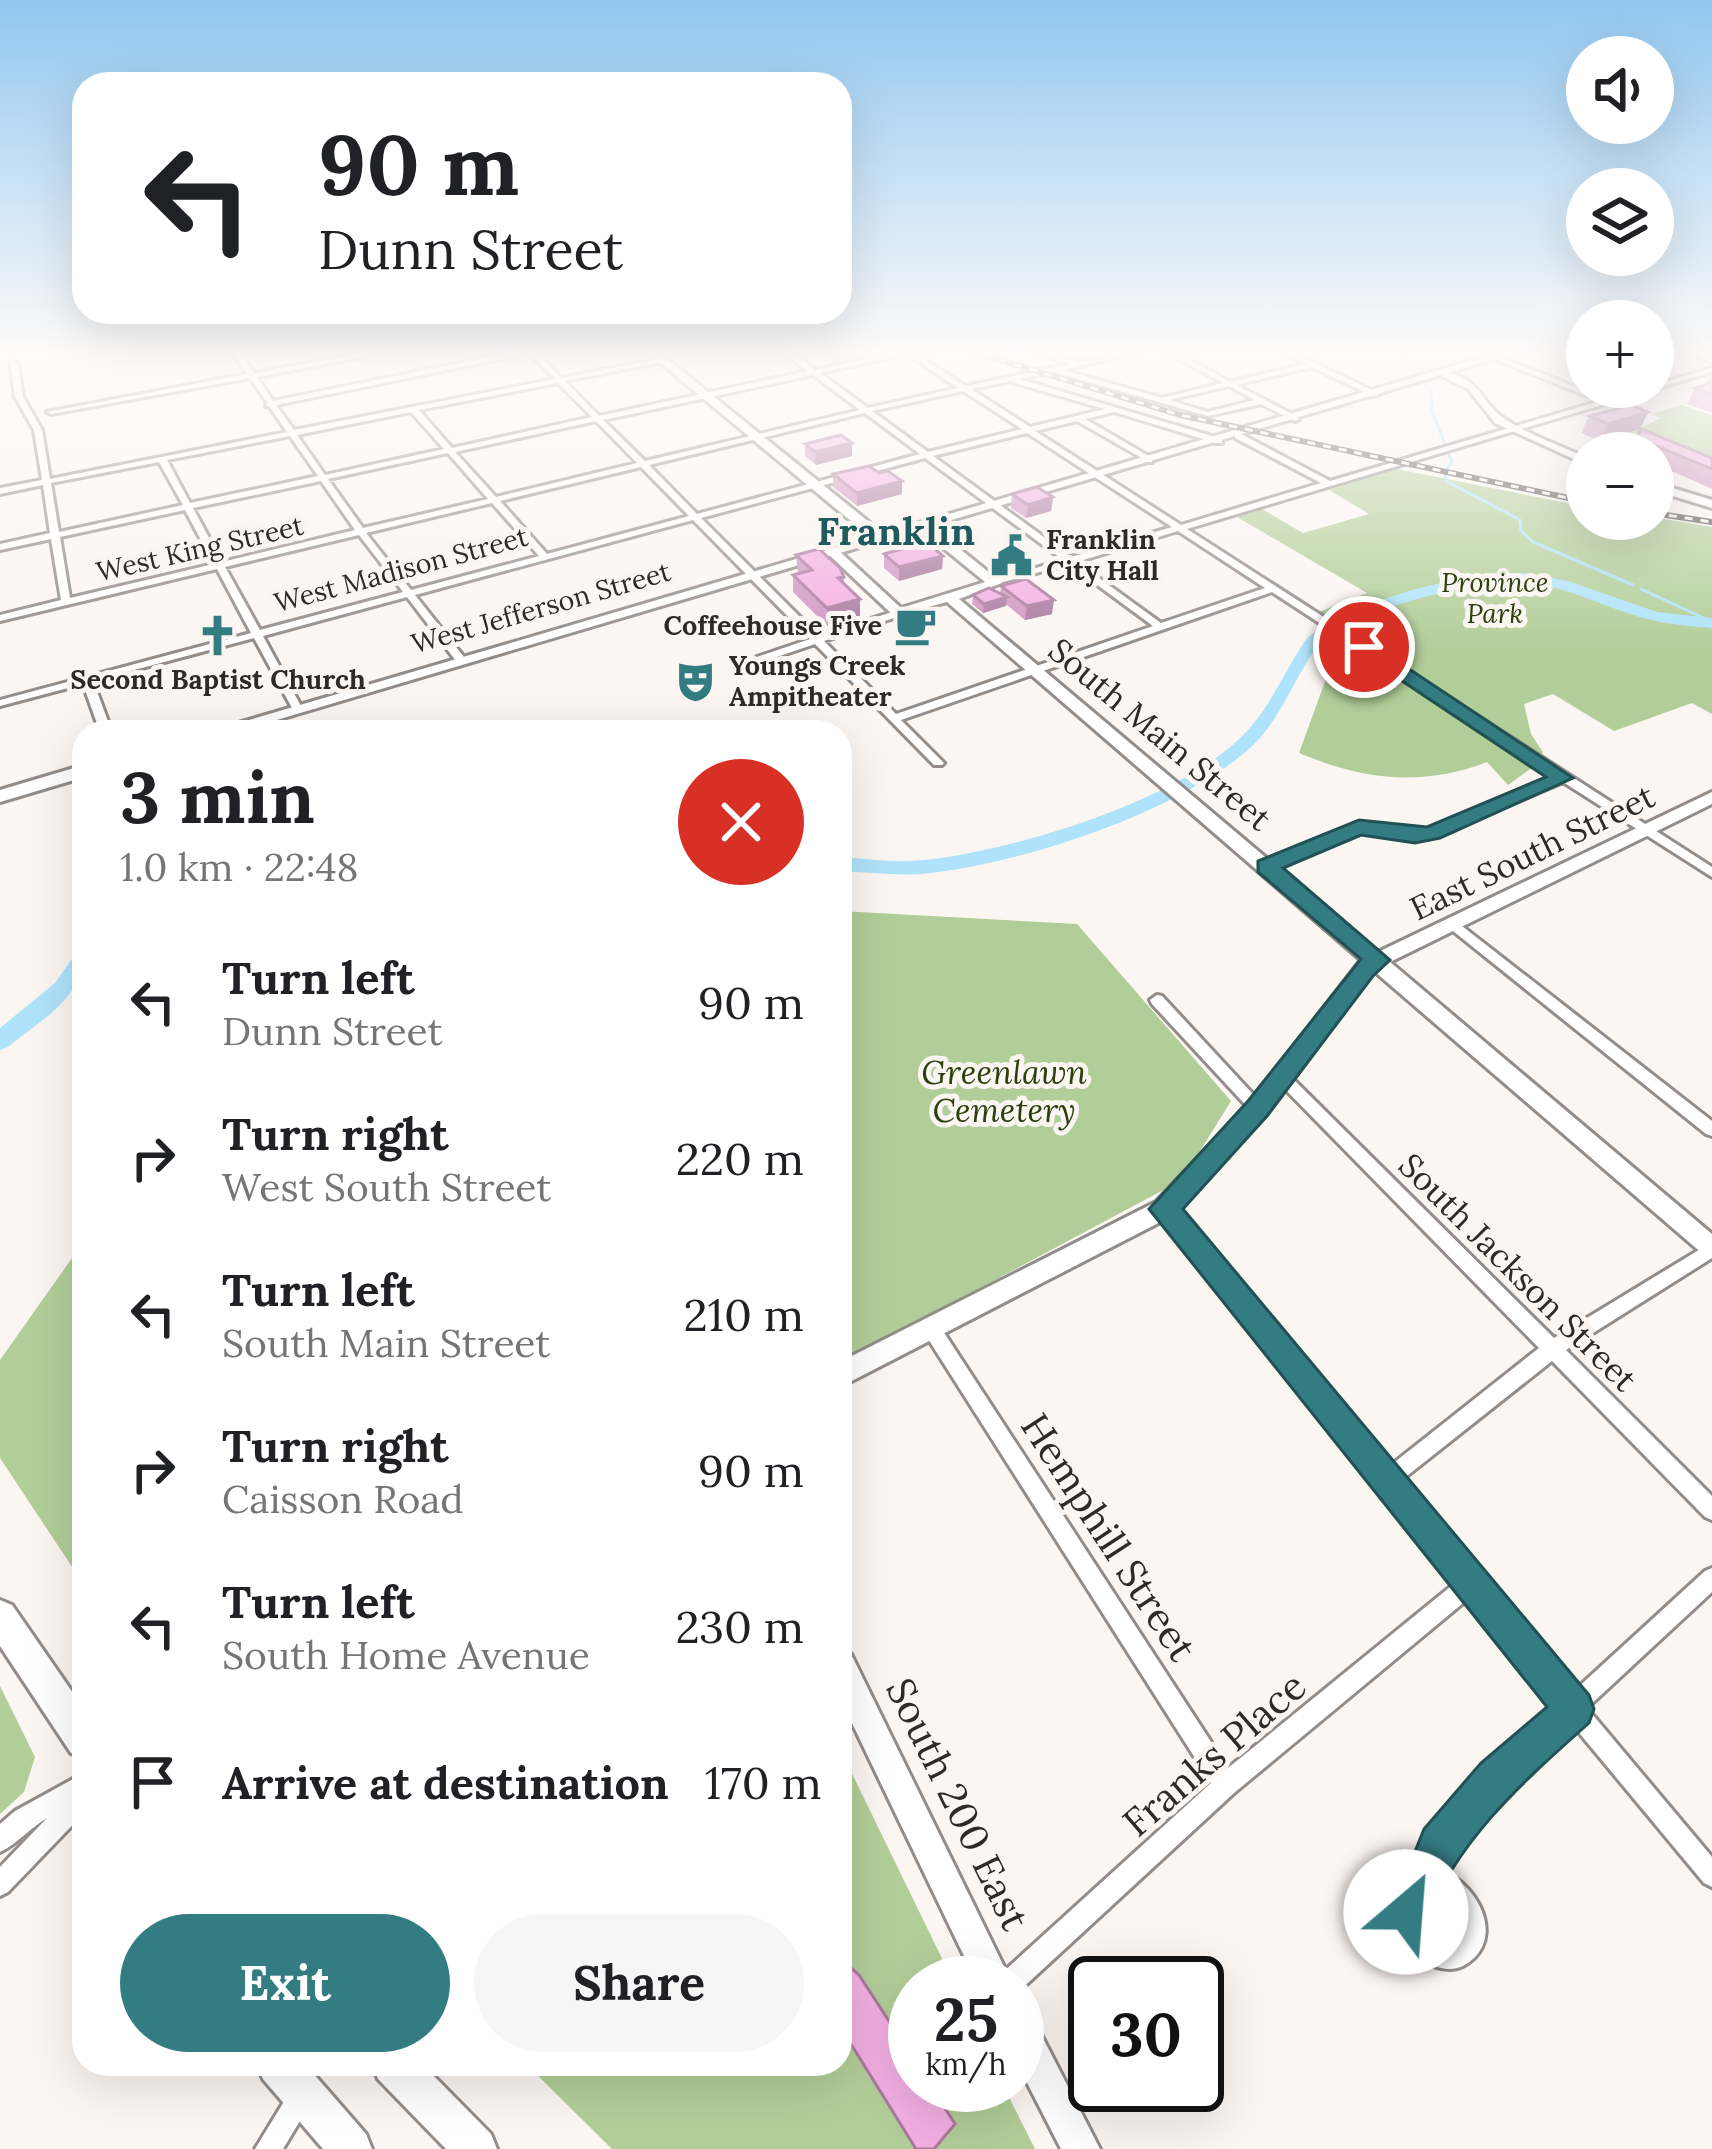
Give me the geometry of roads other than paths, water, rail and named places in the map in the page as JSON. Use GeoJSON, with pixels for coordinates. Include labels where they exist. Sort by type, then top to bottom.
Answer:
{"type":"FeatureCollection","features":[{"type":"Feature","properties":{"kind":"main road","name":"West Jefferson Street"},"geometry":{"type":"LineString","coordinates":[[257,720],[1185,450]]}},
{"type":"Feature","properties":{"kind":"main road"},"geometry":{"type":"LineString","coordinates":[[0,796],[72,775]]}},
{"type":"Feature","properties":{"kind":"main road"},"geometry":{"type":"LineString","coordinates":[[0,1617],[72,1723]]}},
{"type":"Feature","properties":{"kind":"main road"},"geometry":{"type":"LineString","coordinates":[[404,2076],[476,2149]]}},
{"type":"Feature","properties":{"kind":"main road"},"geometry":{"type":"LineString","coordinates":[[290,2080],[350,2149]]}},
{"type":"Feature","properties":{"kind":"street"},"geometry":{"type":"LineString","coordinates":[[41,450],[66,602]]}},
{"type":"Feature","properties":{"kind":"street"},"geometry":{"type":"LineString","coordinates":[[0,491],[207,450]]}},
{"type":"Feature","properties":{"kind":"street"},"geometry":{"type":"LineString","coordinates":[[303,450],[460,659]]}},
{"type":"Feature","properties":{"kind":"street"},"geometry":{"type":"LineString","coordinates":[[0,547],[452,450]]}},
{"type":"Feature","properties":{"kind":"street"},"geometry":{"type":"LineString","coordinates":[[632,450],[938,763]]}},
{"type":"Feature","properties":{"kind":"street","name":"West King Street"},"geometry":{"type":"LineString","coordinates":[[0,618],[703,450]]}},
{"type":"Feature","properties":{"kind":"street"},"geometry":{"type":"LineString","coordinates":[[775,450],[880,538]]}},
{"type":"Feature","properties":{"kind":"street"},"geometry":{"type":"LineString","coordinates":[[920,450],[1160,627]]}},
{"type":"Feature","properties":{"kind":"street","name":"West Madison Street"},"geometry":{"type":"LineString","coordinates":[[0,703],[945,450]]}},
{"type":"Feature","properties":{"kind":"street"},"geometry":{"type":"LineString","coordinates":[[1061,450],[1712,873]]}},
{"type":"Feature","properties":{"kind":"street"},"geometry":{"type":"LineString","coordinates":[[1133,450],[1149,460]]}},
{"type":"Feature","properties":{"kind":"street"},"geometry":{"type":"LineString","coordinates":[[1265,450],[1328,483]]}},
{"type":"Feature","properties":{"kind":"street"},"geometry":{"type":"LineString","coordinates":[[761,659],[949,597],[1439,450]]}},
{"type":"Feature","properties":{"kind":"street"},"geometry":{"type":"LineString","coordinates":[[449,451],[544,556]]}},
{"type":"Feature","properties":{"kind":"street"},"geometry":{"type":"LineString","coordinates":[[162,459],[297,708]]}},
{"type":"Feature","properties":{"kind":"street"},"geometry":{"type":"LineString","coordinates":[[1674,492],[1712,504]]}},
{"type":"Feature","properties":{"kind":"street"},"geometry":{"type":"LineString","coordinates":[[924,526],[995,583]]}},
{"type":"Feature","properties":{"kind":"street"},"geometry":{"type":"LineString","coordinates":[[832,553],[899,614]]}},
{"type":"Feature","properties":{"kind":"street"},"geometry":{"type":"LineString","coordinates":[[892,718],[1274,588]]}},
{"type":"Feature","properties":{"kind":"street","name":"South Main Street"},"geometry":{"type":"LineString","coordinates":[[949,597],[1712,1248]]}},
{"type":"Feature","properties":{"kind":"street"},"geometry":{"type":"LineString","coordinates":[[87,679],[102,720]]}},
{"type":"Feature","properties":{"kind":"street"},"geometry":{"type":"LineString","coordinates":[[1267,867],[1359,827],[1415,836],[1432,833],[1562,778]]}},
{"type":"Feature","properties":{"kind":"street","name":"East South Street"},"geometry":{"type":"LineString","coordinates":[[1378,960],[1712,797]]}},
{"type":"Feature","properties":{"kind":"street"},"geometry":{"type":"LineString","coordinates":[[1453,924],[1712,1130]]}},
{"type":"Feature","properties":{"kind":"street"},"geometry":{"type":"LineString","coordinates":[[852,1370],[1164,1209],[1258,1108],[1364,970],[1378,960]]}},
{"type":"Feature","properties":{"kind":"street"},"geometry":{"type":"LineString","coordinates":[[1157,1000],[1258,1108]]}},
{"type":"Feature","properties":{"kind":"street","name":"South Jackson Street"},"geometry":{"type":"LineString","coordinates":[[1282,1077],[1712,1510]]}},
{"type":"Feature","properties":{"kind":"street"},"geometry":{"type":"LineString","coordinates":[[1164,1209],[1712,1875]]}},
{"type":"Feature","properties":{"kind":"street"},"geometry":{"type":"LineString","coordinates":[[1384,1482],[1554,1348],[1712,1248]]}},
{"type":"Feature","properties":{"kind":"street","name":"Hemphill Street"},"geometry":{"type":"LineString","coordinates":[[932,1328],[1226,1785]]}},
{"type":"Feature","properties":{"kind":"street"},"geometry":{"type":"LineString","coordinates":[[1426,1879],[1439,1844],[1496,1778],[1712,1578]]}},
{"type":"Feature","properties":{"kind":"street","name":"Franks Place"},"geometry":{"type":"LineString","coordinates":[[1039,1956],[1226,1785],[1469,1585]]}},
{"type":"Feature","properties":{"kind":"street","name":"South 200 East"},"geometry":{"type":"LineString","coordinates":[[852,1690],[982,1956]]}},
{"type":"Feature","properties":{"kind":"street"},"geometry":{"type":"LineString","coordinates":[[0,1840],[23,1819],[72,1791]]}},
{"type":"Feature","properties":{"kind":"street"},"geometry":{"type":"LineString","coordinates":[[0,1884],[72,1809]]}},
{"type":"Feature","properties":{"kind":"street"},"geometry":{"type":"LineString","coordinates":[[1044,2078],[1081,2149]]}},
{"type":"Feature","properties":{"kind":"street"},"geometry":{"type":"LineString","coordinates":[[268,2149],[290,2080]]}},
{"type":"Feature","properties":{"kind":"waterway"},"geometry":{"type":"LineString","coordinates":[[1447,450],[1452,462],[1445,472],[1446,481],[1520,520],[1521,531],[1533,542],[1633,585]]}},
{"type":"Feature","properties":{"kind":"waterway"},"geometry":{"type":"LineString","coordinates":[[852,864],[912,867],[1000,853],[1090,825],[1177,788],[1254,734],[1304,654],[1325,631],[1437,591],[1492,579],[1527,578],[1563,585],[1657,617],[1712,623]]}},
{"type":"Feature","properties":{"kind":"waterway"},"geometry":{"type":"LineString","coordinates":[[1641,589],[1712,622]]}},
{"type":"Feature","properties":{"kind":"waterway"},"geometry":{"type":"LineString","coordinates":[[0,1041],[72,976]]}},
{"type":"Feature","properties":{"kind":"railway"},"geometry":{"type":"LineString","coordinates":[[1345,450],[1566,498]]}},
{"type":"Feature","properties":{"kind":"railway"},"geometry":{"type":"LineString","coordinates":[[1674,516],[1712,522]]}},
{"type":"Feature","properties":{"kind":"place","name":"Franklin City Hall"},"geometry":{"type":"Point","coordinates":[1012,556]}},
{"type":"Feature","properties":{"kind":"place","name":"Coffeehouse Five"},"geometry":{"type":"Point","coordinates":[916,626]}},
{"type":"Feature","properties":{"kind":"place","name":"Second Baptist Church"},"geometry":{"type":"Point","coordinates":[218,636]}},
{"type":"Feature","properties":{"kind":"place","name":"Youngs Creek Ampitheater"},"geometry":{"type":"Point","coordinates":[695,682]}},
{"type":"Feature","properties":{"kind":"district","name":"Franklin"},"geometry":{"type":"Point","coordinates":[896,531]}},
{"type":"Feature","properties":{"kind":"park label","name":"Province Park"},"geometry":{"type":"Point","coordinates":[1495,598]}},
{"type":"Feature","properties":{"kind":"park label","name":"Greenlawn Cemetery"},"geometry":{"type":"Point","coordinates":[1004,1091]}}]}
